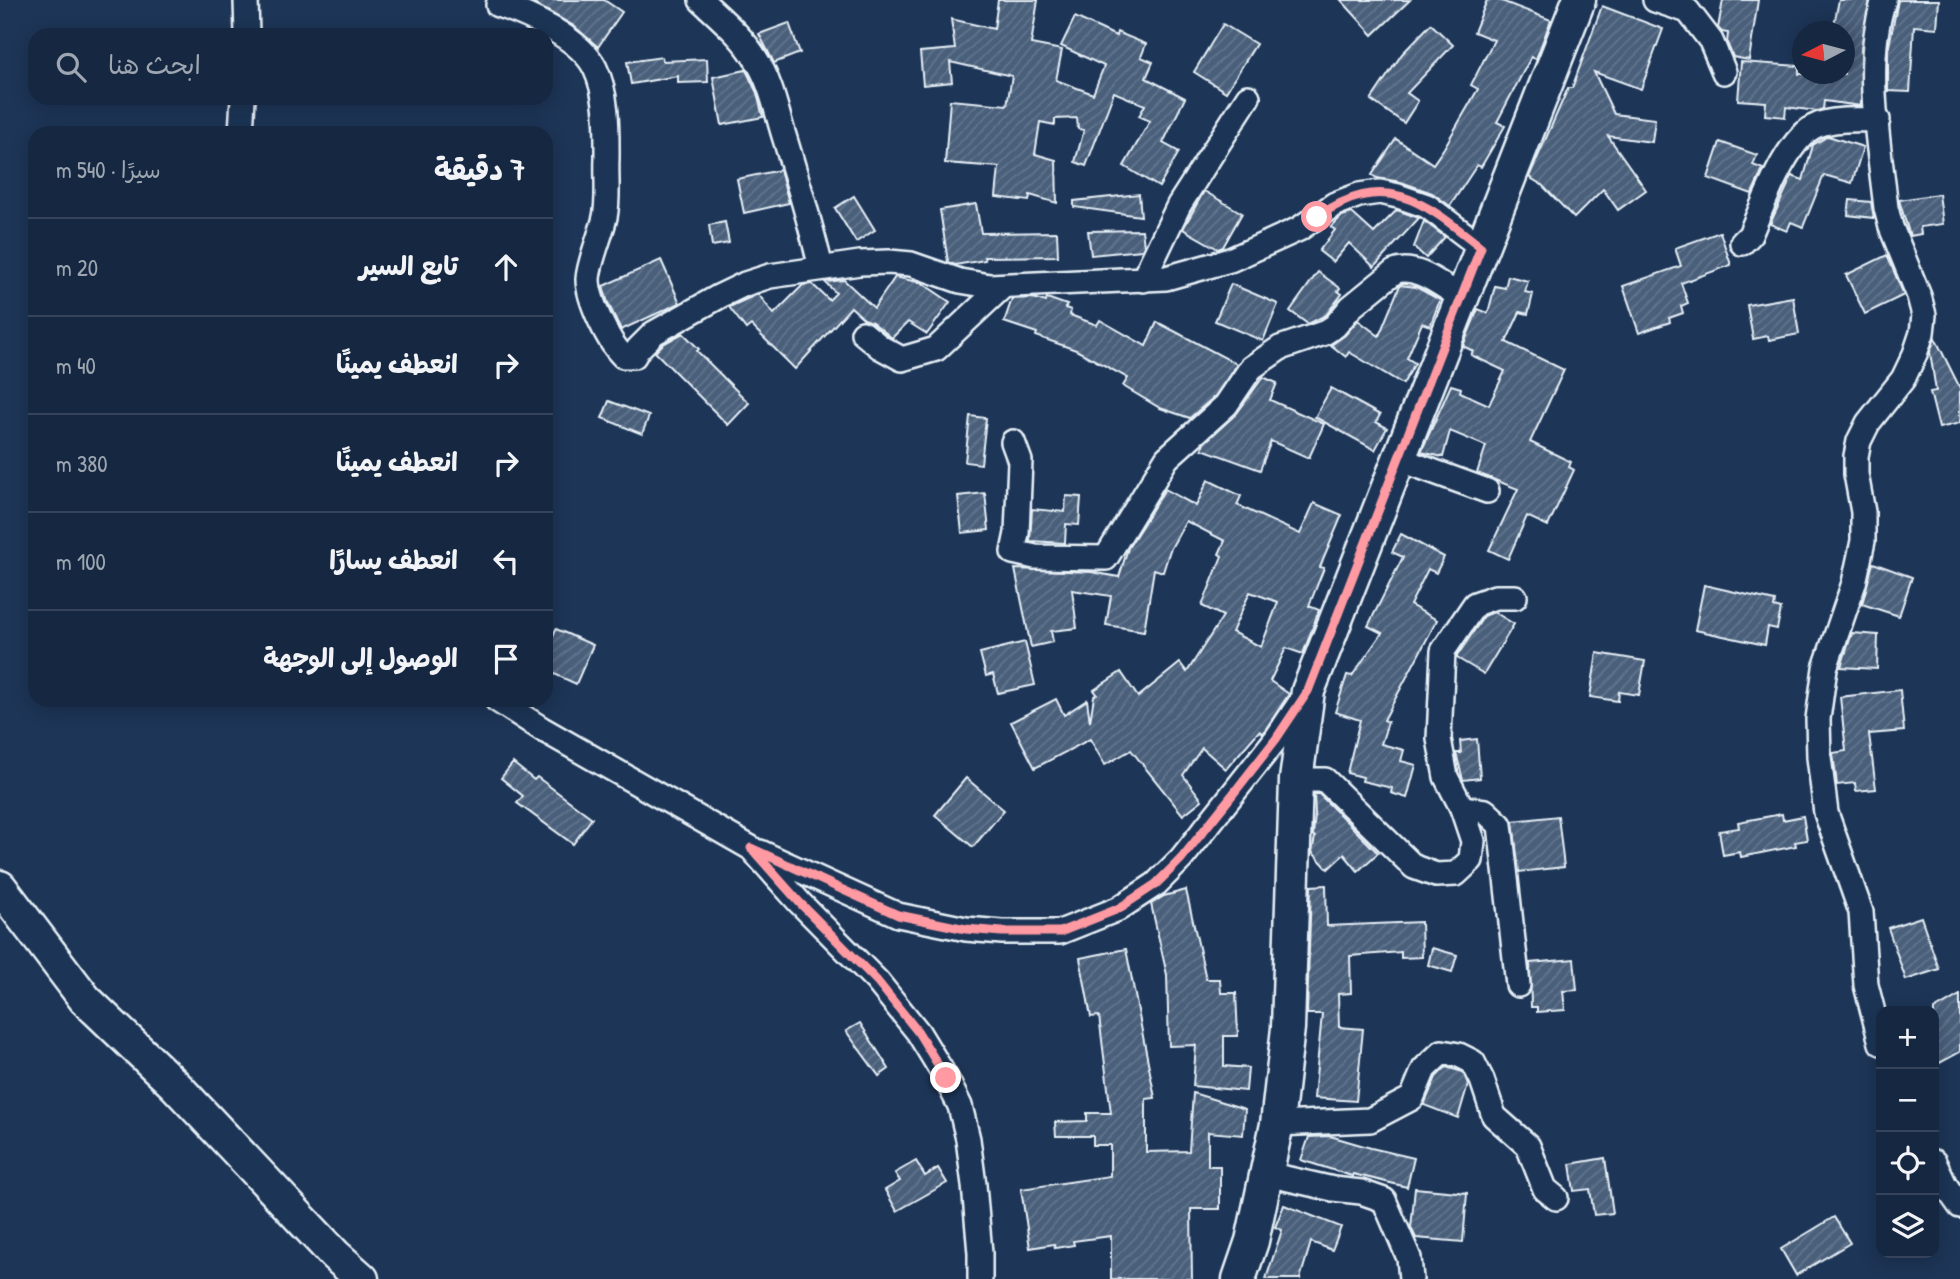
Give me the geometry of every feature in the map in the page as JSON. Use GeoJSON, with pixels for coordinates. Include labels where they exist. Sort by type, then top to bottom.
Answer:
{"type":"FeatureCollection","features":[{"type":"Feature","properties":{"kind":"main road"},"geometry":{"type":"LineString","coordinates":[[1239,1279],[1252,1241],[1277,1124],[1288,1028],[1296,780],[1308,691],[1579,0]]}},
{"type":"Feature","properties":{"kind":"main road"},"geometry":{"type":"LineString","coordinates":[[0,887],[85,999],[176,1085],[335,1255],[362,1279]]}},
{"type":"Feature","properties":{"kind":"street"},"geometry":{"type":"LineString","coordinates":[[246,0],[247,28]]}},
{"type":"Feature","properties":{"kind":"street"},"geometry":{"type":"LineString","coordinates":[[701,0],[733,30],[755,57],[773,92],[809,215],[821,268]]}},
{"type":"Feature","properties":{"kind":"street"},"geometry":{"type":"LineString","coordinates":[[1655,0],[1688,11],[1711,41],[1724,72]]}},
{"type":"Feature","properties":{"kind":"street"},"geometry":{"type":"LineString","coordinates":[[1876,1024],[1866,985],[1861,912],[1826,813],[1819,757],[1818,719],[1825,668],[1854,583],[1863,541],[1863,512],[1856,474],[1859,441],[1868,423],[1903,379],[1922,333],[1924,315],[1886,208],[1875,50],[1878,18],[1884,0]]}},
{"type":"Feature","properties":{"kind":"street"},"geometry":{"type":"LineString","coordinates":[[498,5],[523,13],[550,28]]}},
{"type":"Feature","properties":{"kind":"street"},"geometry":{"type":"LineString","coordinates":[[553,30],[575,46],[594,66],[604,96],[607,129],[606,214],[588,277],[590,292],[610,342],[623,356],[634,356],[654,333],[746,284],[770,276],[860,263],[911,264],[960,281],[1003,286],[1166,278],[1230,260],[1298,229],[1335,204],[1359,195],[1380,192],[1427,206],[1481,247]]}},
{"type":"Feature","properties":{"kind":"street"},"geometry":{"type":"LineString","coordinates":[[1143,280],[1179,205],[1248,97]]}},
{"type":"Feature","properties":{"kind":"street"},"geometry":{"type":"LineString","coordinates":[[241,126],[243,105]]}},
{"type":"Feature","properties":{"kind":"street"},"geometry":{"type":"LineString","coordinates":[[1742,243],[1750,234],[1779,168],[1805,131],[1820,123],[1878,120]]}},
{"type":"Feature","properties":{"kind":"street"},"geometry":{"type":"LineString","coordinates":[[1013,442],[1020,461],[1017,533],[1013,552],[1035,558],[1106,558],[1167,458],[1226,405],[1251,368],[1268,355],[1335,326],[1351,307],[1394,272],[1402,269],[1425,276],[1463,298]]}},
{"type":"Feature","properties":{"kind":"street"},"geometry":{"type":"LineString","coordinates":[[863,333],[880,347],[902,359],[936,349],[1003,286]]}},
{"type":"Feature","properties":{"kind":"street"},"geometry":{"type":"LineString","coordinates":[[1399,460],[1487,491]]}},
{"type":"Feature","properties":{"kind":"street"},"geometry":{"type":"LineString","coordinates":[[1296,780],[1325,780],[1414,867],[1436,875],[1456,874],[1471,860],[1473,841],[1462,808],[1446,777],[1438,740],[1443,651],[1475,604],[1495,597],[1515,597]]}},
{"type":"Feature","properties":{"kind":"street"},"geometry":{"type":"LineString","coordinates":[[508,707],[751,848],[898,915],[966,929],[1060,932],[1118,909],[1156,884],[1181,859],[1233,794],[1276,739],[1308,691]]}},
{"type":"Feature","properties":{"kind":"street"},"geometry":{"type":"LineString","coordinates":[[1462,808],[1485,811],[1500,825],[1518,985]]}},
{"type":"Feature","properties":{"kind":"street"},"geometry":{"type":"LineString","coordinates":[[751,848],[800,903],[877,981],[918,1032],[946,1078],[960,1106],[968,1139],[980,1253],[980,1279]]}},
{"type":"Feature","properties":{"kind":"street"},"geometry":{"type":"LineString","coordinates":[[1277,1124],[1370,1121],[1412,1098],[1424,1069],[1442,1052],[1459,1055],[1472,1062],[1482,1080],[1494,1116],[1528,1146],[1545,1189],[1556,1198]]}},
{"type":"Feature","properties":{"kind":"street"},"geometry":{"type":"LineString","coordinates":[[1939,1172],[1960,1206]]}},
{"type":"Feature","properties":{"kind":"street"},"geometry":{"type":"LineString","coordinates":[[1267,1174],[1333,1189],[1361,1192],[1384,1200],[1409,1258],[1410,1279]]}},
{"type":"Feature","properties":{"kind":"building"},"geometry":{"type":"Polygon","coordinates":[[[528,0],[604,0],[622,12],[598,47],[574,26],[528,0]]]}},
{"type":"Feature","properties":{"kind":"building"},"geometry":{"type":"Polygon","coordinates":[[[998,0],[1038,0],[1031,44],[1062,50],[1056,80],[1093,94],[1104,66],[1061,46],[1075,17],[1116,36],[1117,32],[1146,44],[1141,57],[1153,62],[1146,78],[1185,98],[1163,143],[1179,152],[1159,187],[1124,166],[1150,121],[1139,116],[1145,105],[1114,92],[1086,166],[1075,162],[1084,130],[1078,129],[1077,118],[1055,119],[1055,125],[1040,122],[1035,154],[1056,160],[1057,203],[1030,195],[1029,201],[996,197],[999,167],[945,163],[950,100],[1007,105],[1012,76],[950,62],[952,82],[923,85],[920,52],[955,49],[951,19],[994,29],[998,0]]]}},
{"type":"Feature","properties":{"kind":"building"},"geometry":{"type":"Polygon","coordinates":[[[1341,0],[1410,0],[1373,35],[1341,0]]]}},
{"type":"Feature","properties":{"kind":"building"},"geometry":{"type":"Polygon","coordinates":[[[1487,0],[1499,0],[1551,20],[1536,59],[1531,57],[1497,122],[1505,126],[1481,167],[1477,165],[1450,206],[1432,193],[1372,175],[1396,139],[1433,164],[1444,148],[1478,89],[1471,85],[1494,40],[1474,32],[1487,0]]]}},
{"type":"Feature","properties":{"kind":"building"},"geometry":{"type":"Polygon","coordinates":[[[1723,0],[1758,0],[1749,60],[1733,57],[1727,43],[1728,33],[1718,28],[1723,0]]]}},
{"type":"Feature","properties":{"kind":"building"},"geometry":{"type":"Polygon","coordinates":[[[1839,0],[1870,0],[1861,48],[1861,106],[1824,101],[1823,109],[1817,111],[1786,107],[1785,117],[1765,115],[1766,102],[1738,100],[1741,62],[1792,66],[1792,84],[1855,84],[1855,21],[1835,21],[1839,0]]]}},
{"type":"Feature","properties":{"kind":"building"},"geometry":{"type":"Polygon","coordinates":[[[1898,0],[1939,0],[1937,28],[1914,26],[1910,92],[1888,91],[1888,51],[1898,0]]]}},
{"type":"Feature","properties":{"kind":"building"},"geometry":{"type":"Polygon","coordinates":[[[1602,6],[1663,29],[1641,89],[1594,72],[1614,114],[1655,119],[1652,142],[1608,136],[1646,190],[1618,210],[1603,189],[1574,218],[1542,185],[1529,177],[1568,88],[1572,88],[1602,6]]]}},
{"type":"Feature","properties":{"kind":"building"},"geometry":{"type":"Polygon","coordinates":[[[789,23],[800,53],[774,63],[759,34],[789,23]]]}},
{"type":"Feature","properties":{"kind":"building"},"geometry":{"type":"Polygon","coordinates":[[[1223,24],[1256,44],[1226,92],[1194,72],[1223,24]]]}},
{"type":"Feature","properties":{"kind":"building"},"geometry":{"type":"Polygon","coordinates":[[[1431,24],[1453,45],[1407,93],[1418,101],[1404,123],[1371,100],[1402,54],[1431,24]]]}},
{"type":"Feature","properties":{"kind":"building"},"geometry":{"type":"Polygon","coordinates":[[[662,57],[663,61],[707,59],[708,82],[678,83],[678,76],[631,84],[627,62],[662,57]]]}},
{"type":"Feature","properties":{"kind":"building"},"geometry":{"type":"Polygon","coordinates":[[[746,70],[757,93],[763,117],[722,125],[713,77],[746,70]]]}},
{"type":"Feature","properties":{"kind":"building"},"geometry":{"type":"Polygon","coordinates":[[[1828,136],[1863,147],[1852,183],[1824,175],[1803,227],[1791,222],[1787,231],[1770,224],[1792,176],[1803,180],[1813,145],[1828,136]]]}},
{"type":"Feature","properties":{"kind":"building"},"geometry":{"type":"Polygon","coordinates":[[[1720,142],[1757,155],[1753,165],[1763,169],[1752,194],[1708,178],[1720,142]]]}},
{"type":"Feature","properties":{"kind":"building"},"geometry":{"type":"Polygon","coordinates":[[[780,170],[789,203],[744,213],[737,179],[780,170]]]}},
{"type":"Feature","properties":{"kind":"building"},"geometry":{"type":"Polygon","coordinates":[[[1204,191],[1242,213],[1223,247],[1218,249],[1183,229],[1204,191]]]}},
{"type":"Feature","properties":{"kind":"building"},"geometry":{"type":"Polygon","coordinates":[[[1139,194],[1141,216],[1074,207],[1074,201],[1139,194]]]}},
{"type":"Feature","properties":{"kind":"building"},"geometry":{"type":"Polygon","coordinates":[[[1939,194],[1943,224],[1920,227],[1921,234],[1910,236],[1899,200],[1939,194]]]}},
{"type":"Feature","properties":{"kind":"building"},"geometry":{"type":"Polygon","coordinates":[[[854,196],[875,230],[856,242],[835,208],[854,196]]]}},
{"type":"Feature","properties":{"kind":"building"},"geometry":{"type":"Polygon","coordinates":[[[1850,200],[1871,202],[1874,218],[1848,215],[1850,200]]]}},
{"type":"Feature","properties":{"kind":"building"},"geometry":{"type":"Polygon","coordinates":[[[976,204],[981,233],[1057,232],[1058,256],[984,257],[985,260],[955,265],[948,262],[940,210],[976,204]]]}},
{"type":"Feature","properties":{"kind":"building"},"geometry":{"type":"Polygon","coordinates":[[[1397,210],[1419,218],[1374,267],[1349,243],[1333,262],[1319,251],[1335,230],[1331,227],[1342,216],[1352,213],[1374,233],[1397,210]]]}},
{"type":"Feature","properties":{"kind":"building"},"geometry":{"type":"Polygon","coordinates":[[[1424,221],[1445,237],[1426,258],[1414,247],[1424,221]]]}},
{"type":"Feature","properties":{"kind":"building"},"geometry":{"type":"Polygon","coordinates":[[[725,222],[729,243],[712,246],[709,225],[725,222]]]}},
{"type":"Feature","properties":{"kind":"building"},"geometry":{"type":"Polygon","coordinates":[[[1142,230],[1142,250],[1091,255],[1088,231],[1142,230]]]}},
{"type":"Feature","properties":{"kind":"building"},"geometry":{"type":"Polygon","coordinates":[[[1720,232],[1731,265],[1681,283],[1688,303],[1681,306],[1683,313],[1669,318],[1670,322],[1639,333],[1623,286],[1681,266],[1675,248],[1720,232]]]}},
{"type":"Feature","properties":{"kind":"building"},"geometry":{"type":"Polygon","coordinates":[[[1887,255],[1904,295],[1865,314],[1846,275],[1887,255]]]}},
{"type":"Feature","properties":{"kind":"building"},"geometry":{"type":"Polygon","coordinates":[[[661,260],[680,303],[621,330],[603,286],[661,260]]]}},
{"type":"Feature","properties":{"kind":"building"},"geometry":{"type":"Polygon","coordinates":[[[1318,272],[1340,288],[1338,291],[1342,294],[1326,315],[1308,324],[1290,311],[1318,272]]]}},
{"type":"Feature","properties":{"kind":"building"},"geometry":{"type":"Polygon","coordinates":[[[1508,276],[1528,281],[1525,292],[1533,294],[1528,314],[1520,312],[1506,342],[1564,370],[1530,442],[1571,462],[1569,467],[1574,470],[1548,526],[1527,516],[1508,559],[1489,550],[1518,489],[1477,473],[1486,446],[1450,431],[1443,457],[1421,452],[1451,385],[1489,405],[1505,371],[1471,355],[1473,351],[1463,346],[1478,309],[1488,313],[1495,286],[1505,288],[1508,276]]]}},
{"type":"Feature","properties":{"kind":"building"},"geometry":{"type":"Polygon","coordinates":[[[895,277],[922,283],[950,302],[927,334],[908,322],[892,338],[851,307],[795,369],[751,325],[746,329],[729,307],[758,294],[774,314],[803,285],[812,284],[829,300],[836,293],[825,282],[844,280],[874,308],[895,277]]]}},
{"type":"Feature","properties":{"kind":"building"},"geometry":{"type":"Polygon","coordinates":[[[1231,284],[1278,304],[1263,341],[1215,321],[1231,284]]]}},
{"type":"Feature","properties":{"kind":"building"},"geometry":{"type":"Polygon","coordinates":[[[1400,285],[1416,287],[1440,300],[1430,326],[1422,323],[1407,358],[1415,363],[1403,384],[1349,352],[1346,357],[1331,345],[1345,335],[1358,320],[1379,336],[1400,285]]]}},
{"type":"Feature","properties":{"kind":"building"},"geometry":{"type":"Polygon","coordinates":[[[1793,297],[1799,334],[1769,340],[1768,336],[1753,339],[1747,305],[1793,297]]]}},
{"type":"Feature","properties":{"kind":"building"},"geometry":{"type":"Polygon","coordinates":[[[1033,298],[1046,302],[1047,298],[1067,305],[1065,308],[1071,310],[1070,315],[1097,325],[1100,320],[1146,346],[1157,322],[1237,364],[1215,396],[1190,418],[1160,408],[1123,386],[1128,378],[1076,350],[1004,322],[1012,299],[1033,298]]]}},
{"type":"Feature","properties":{"kind":"building"},"geometry":{"type":"Polygon","coordinates":[[[683,333],[699,349],[697,351],[749,403],[728,425],[655,352],[663,344],[683,333]]]}},
{"type":"Feature","properties":{"kind":"building"},"geometry":{"type":"Polygon","coordinates":[[[1935,338],[1960,388],[1960,423],[1939,428],[1930,392],[1936,391],[1930,352],[1935,338]]]}},
{"type":"Feature","properties":{"kind":"building"},"geometry":{"type":"Polygon","coordinates":[[[1263,377],[1277,383],[1270,400],[1324,424],[1309,458],[1271,441],[1260,470],[1202,449],[1204,443],[1237,413],[1263,377]]]}},
{"type":"Feature","properties":{"kind":"building"},"geometry":{"type":"Polygon","coordinates":[[[1331,388],[1380,415],[1376,422],[1387,428],[1375,450],[1315,417],[1331,388]]]}},
{"type":"Feature","properties":{"kind":"building"},"geometry":{"type":"Polygon","coordinates":[[[609,401],[649,416],[642,434],[602,418],[609,401]]]}},
{"type":"Feature","properties":{"kind":"building"},"geometry":{"type":"Polygon","coordinates":[[[970,416],[986,418],[981,464],[965,462],[970,416]]]}},
{"type":"Feature","properties":{"kind":"building"},"geometry":{"type":"Polygon","coordinates":[[[1208,480],[1241,496],[1237,505],[1300,534],[1314,503],[1342,515],[1320,567],[1324,568],[1309,606],[1319,610],[1303,654],[1286,648],[1270,681],[1289,694],[1263,733],[1259,731],[1226,769],[1202,748],[1183,775],[1202,800],[1183,815],[1131,750],[1105,765],[1090,739],[1035,768],[1011,722],[1056,699],[1064,715],[1087,700],[1090,722],[1094,696],[1097,694],[1094,690],[1121,672],[1138,697],[1180,663],[1187,672],[1223,616],[1202,606],[1222,556],[1219,554],[1225,541],[1186,521],[1170,550],[1163,572],[1154,569],[1144,631],[1106,625],[1111,596],[1072,590],[1077,628],[1051,631],[1053,642],[1031,647],[1015,569],[1091,572],[1119,577],[1128,548],[1165,489],[1196,506],[1208,480]],[[1250,592],[1232,632],[1261,647],[1278,602],[1250,592]]]}},
{"type":"Feature","properties":{"kind":"building"},"geometry":{"type":"Polygon","coordinates":[[[985,493],[989,530],[962,533],[958,496],[985,493]]]}},
{"type":"Feature","properties":{"kind":"building"},"geometry":{"type":"Polygon","coordinates":[[[1066,496],[1081,497],[1079,525],[1066,524],[1065,543],[1030,541],[1032,509],[1065,512],[1066,496]]]}},
{"type":"Feature","properties":{"kind":"building"},"geometry":{"type":"Polygon","coordinates":[[[1401,534],[1444,557],[1436,573],[1428,569],[1410,605],[1437,620],[1384,720],[1388,722],[1381,744],[1404,750],[1401,761],[1416,765],[1407,798],[1391,793],[1392,788],[1362,781],[1363,777],[1347,773],[1360,720],[1335,712],[1347,675],[1352,676],[1382,633],[1368,626],[1403,557],[1392,552],[1401,534]]]}},
{"type":"Feature","properties":{"kind":"building"},"geometry":{"type":"Polygon","coordinates":[[[1873,563],[1912,577],[1899,616],[1862,604],[1873,563]]]}},
{"type":"Feature","properties":{"kind":"building"},"geometry":{"type":"Polygon","coordinates":[[[1704,585],[1775,601],[1774,607],[1781,609],[1777,629],[1768,627],[1765,645],[1695,630],[1704,585]]]}},
{"type":"Feature","properties":{"kind":"building"},"geometry":{"type":"Polygon","coordinates":[[[1494,612],[1514,624],[1484,674],[1457,656],[1484,616],[1494,612]]]}},
{"type":"Feature","properties":{"kind":"building"},"geometry":{"type":"Polygon","coordinates":[[[556,629],[593,645],[576,684],[553,673],[553,636],[556,629]]]}},
{"type":"Feature","properties":{"kind":"building"},"geometry":{"type":"Polygon","coordinates":[[[1852,633],[1878,635],[1877,669],[1841,667],[1852,633]]]}},
{"type":"Feature","properties":{"kind":"building"},"geometry":{"type":"Polygon","coordinates":[[[1025,642],[1035,685],[998,693],[993,674],[986,676],[980,653],[1025,642]]]}},
{"type":"Feature","properties":{"kind":"building"},"geometry":{"type":"Polygon","coordinates":[[[1597,653],[1645,661],[1639,695],[1619,692],[1618,701],[1590,697],[1597,653]]]}},
{"type":"Feature","properties":{"kind":"building"},"geometry":{"type":"Polygon","coordinates":[[[1900,690],[1904,731],[1869,734],[1876,789],[1856,791],[1855,783],[1837,785],[1833,753],[1846,751],[1840,697],[1900,690]]]}},
{"type":"Feature","properties":{"kind":"building"},"geometry":{"type":"Polygon","coordinates":[[[1477,739],[1480,778],[1463,780],[1456,753],[1461,753],[1460,741],[1477,739]]]}},
{"type":"Feature","properties":{"kind":"building"},"geometry":{"type":"Polygon","coordinates":[[[513,763],[534,780],[537,777],[592,818],[573,844],[517,803],[523,796],[501,778],[513,763]]]}},
{"type":"Feature","properties":{"kind":"building"},"geometry":{"type":"Polygon","coordinates":[[[966,778],[1004,810],[973,847],[935,815],[966,778]]]}},
{"type":"Feature","properties":{"kind":"building"},"geometry":{"type":"Polygon","coordinates":[[[1314,794],[1319,794],[1378,853],[1358,871],[1344,854],[1328,869],[1312,852],[1315,837],[1314,794]]]}},
{"type":"Feature","properties":{"kind":"building"},"geometry":{"type":"Polygon","coordinates":[[[1782,814],[1783,820],[1803,816],[1807,840],[1795,842],[1796,846],[1741,857],[1740,852],[1723,855],[1719,831],[1739,828],[1738,822],[1782,814]]]}},
{"type":"Feature","properties":{"kind":"building"},"geometry":{"type":"Polygon","coordinates":[[[1558,816],[1564,867],[1519,872],[1513,821],[1558,816]]]}},
{"type":"Feature","properties":{"kind":"building"},"geometry":{"type":"Polygon","coordinates":[[[1326,885],[1327,926],[1421,922],[1422,957],[1401,958],[1401,952],[1350,956],[1351,993],[1338,994],[1339,1027],[1363,1029],[1356,1101],[1314,1098],[1322,1014],[1307,1014],[1311,886],[1326,885]]]}},
{"type":"Feature","properties":{"kind":"building"},"geometry":{"type":"Polygon","coordinates":[[[1186,890],[1206,979],[1220,979],[1221,993],[1236,993],[1238,1036],[1224,1036],[1224,1066],[1248,1068],[1246,1091],[1193,1086],[1196,1045],[1169,1046],[1167,975],[1151,904],[1164,896],[1186,890]]]}},
{"type":"Feature","properties":{"kind":"building"},"geometry":{"type":"Polygon","coordinates":[[[1921,917],[1939,969],[1906,980],[1888,928],[1921,917]]]}},
{"type":"Feature","properties":{"kind":"building"},"geometry":{"type":"Polygon","coordinates":[[[1432,948],[1457,955],[1452,972],[1428,965],[1432,948]]]}},
{"type":"Feature","properties":{"kind":"building"},"geometry":{"type":"Polygon","coordinates":[[[1126,949],[1155,1098],[1146,1099],[1146,1152],[1189,1151],[1193,1093],[1245,1109],[1243,1135],[1208,1132],[1208,1166],[1220,1166],[1220,1209],[1191,1209],[1192,1279],[1111,1279],[1111,1236],[1073,1241],[1074,1245],[1055,1248],[1054,1244],[1030,1248],[1021,1189],[1110,1176],[1110,1145],[1093,1145],[1093,1136],[1056,1136],[1055,1122],[1087,1121],[1087,1113],[1111,1113],[1099,1016],[1091,1017],[1080,958],[1126,949]]]}},
{"type":"Feature","properties":{"kind":"building"},"geometry":{"type":"Polygon","coordinates":[[[1574,959],[1577,990],[1563,991],[1565,1010],[1537,1012],[1537,1007],[1531,1007],[1530,963],[1574,959]]]}},
{"type":"Feature","properties":{"kind":"building"},"geometry":{"type":"Polygon","coordinates":[[[1960,995],[1960,1052],[1939,1063],[1939,1007],[1960,995]]]}},
{"type":"Feature","properties":{"kind":"building"},"geometry":{"type":"Polygon","coordinates":[[[860,1023],[889,1069],[879,1076],[846,1031],[860,1023]]]}},
{"type":"Feature","properties":{"kind":"building"},"geometry":{"type":"Polygon","coordinates":[[[1446,1067],[1463,1072],[1468,1084],[1458,1118],[1424,1105],[1436,1077],[1446,1067]]]}},
{"type":"Feature","properties":{"kind":"building"},"geometry":{"type":"Polygon","coordinates":[[[1330,1136],[1414,1158],[1407,1187],[1353,1174],[1352,1176],[1301,1160],[1309,1137],[1330,1136]]]}},
{"type":"Feature","properties":{"kind":"building"},"geometry":{"type":"Polygon","coordinates":[[[1605,1158],[1613,1213],[1594,1215],[1590,1189],[1574,1191],[1570,1164],[1605,1158]]]}},
{"type":"Feature","properties":{"kind":"building"},"geometry":{"type":"Polygon","coordinates":[[[916,1161],[925,1176],[938,1168],[947,1183],[897,1211],[885,1190],[900,1181],[895,1173],[916,1161]]]}},
{"type":"Feature","properties":{"kind":"building"},"geometry":{"type":"Polygon","coordinates":[[[1415,1188],[1467,1193],[1463,1242],[1416,1238],[1411,1228],[1415,1188]]]}},
{"type":"Feature","properties":{"kind":"building"},"geometry":{"type":"Polygon","coordinates":[[[1284,1205],[1341,1227],[1332,1250],[1311,1242],[1300,1279],[1266,1279],[1282,1230],[1275,1227],[1284,1205]]]}},
{"type":"Feature","properties":{"kind":"building"},"geometry":{"type":"Polygon","coordinates":[[[1834,1217],[1850,1243],[1796,1275],[1781,1249],[1834,1217]]]}},
{"type":"Feature","properties":{"kind":"route"},"geometry":{"type":"LineString","coordinates":[[946,1078],[918,1032],[877,981],[800,903],[751,848],[898,915],[966,929],[1002,932],[1060,932],[1118,909],[1156,884],[1181,859],[1276,739],[1308,691],[1481,247],[1427,206],[1380,192],[1359,195],[1335,204],[1317,217]]}}]}
